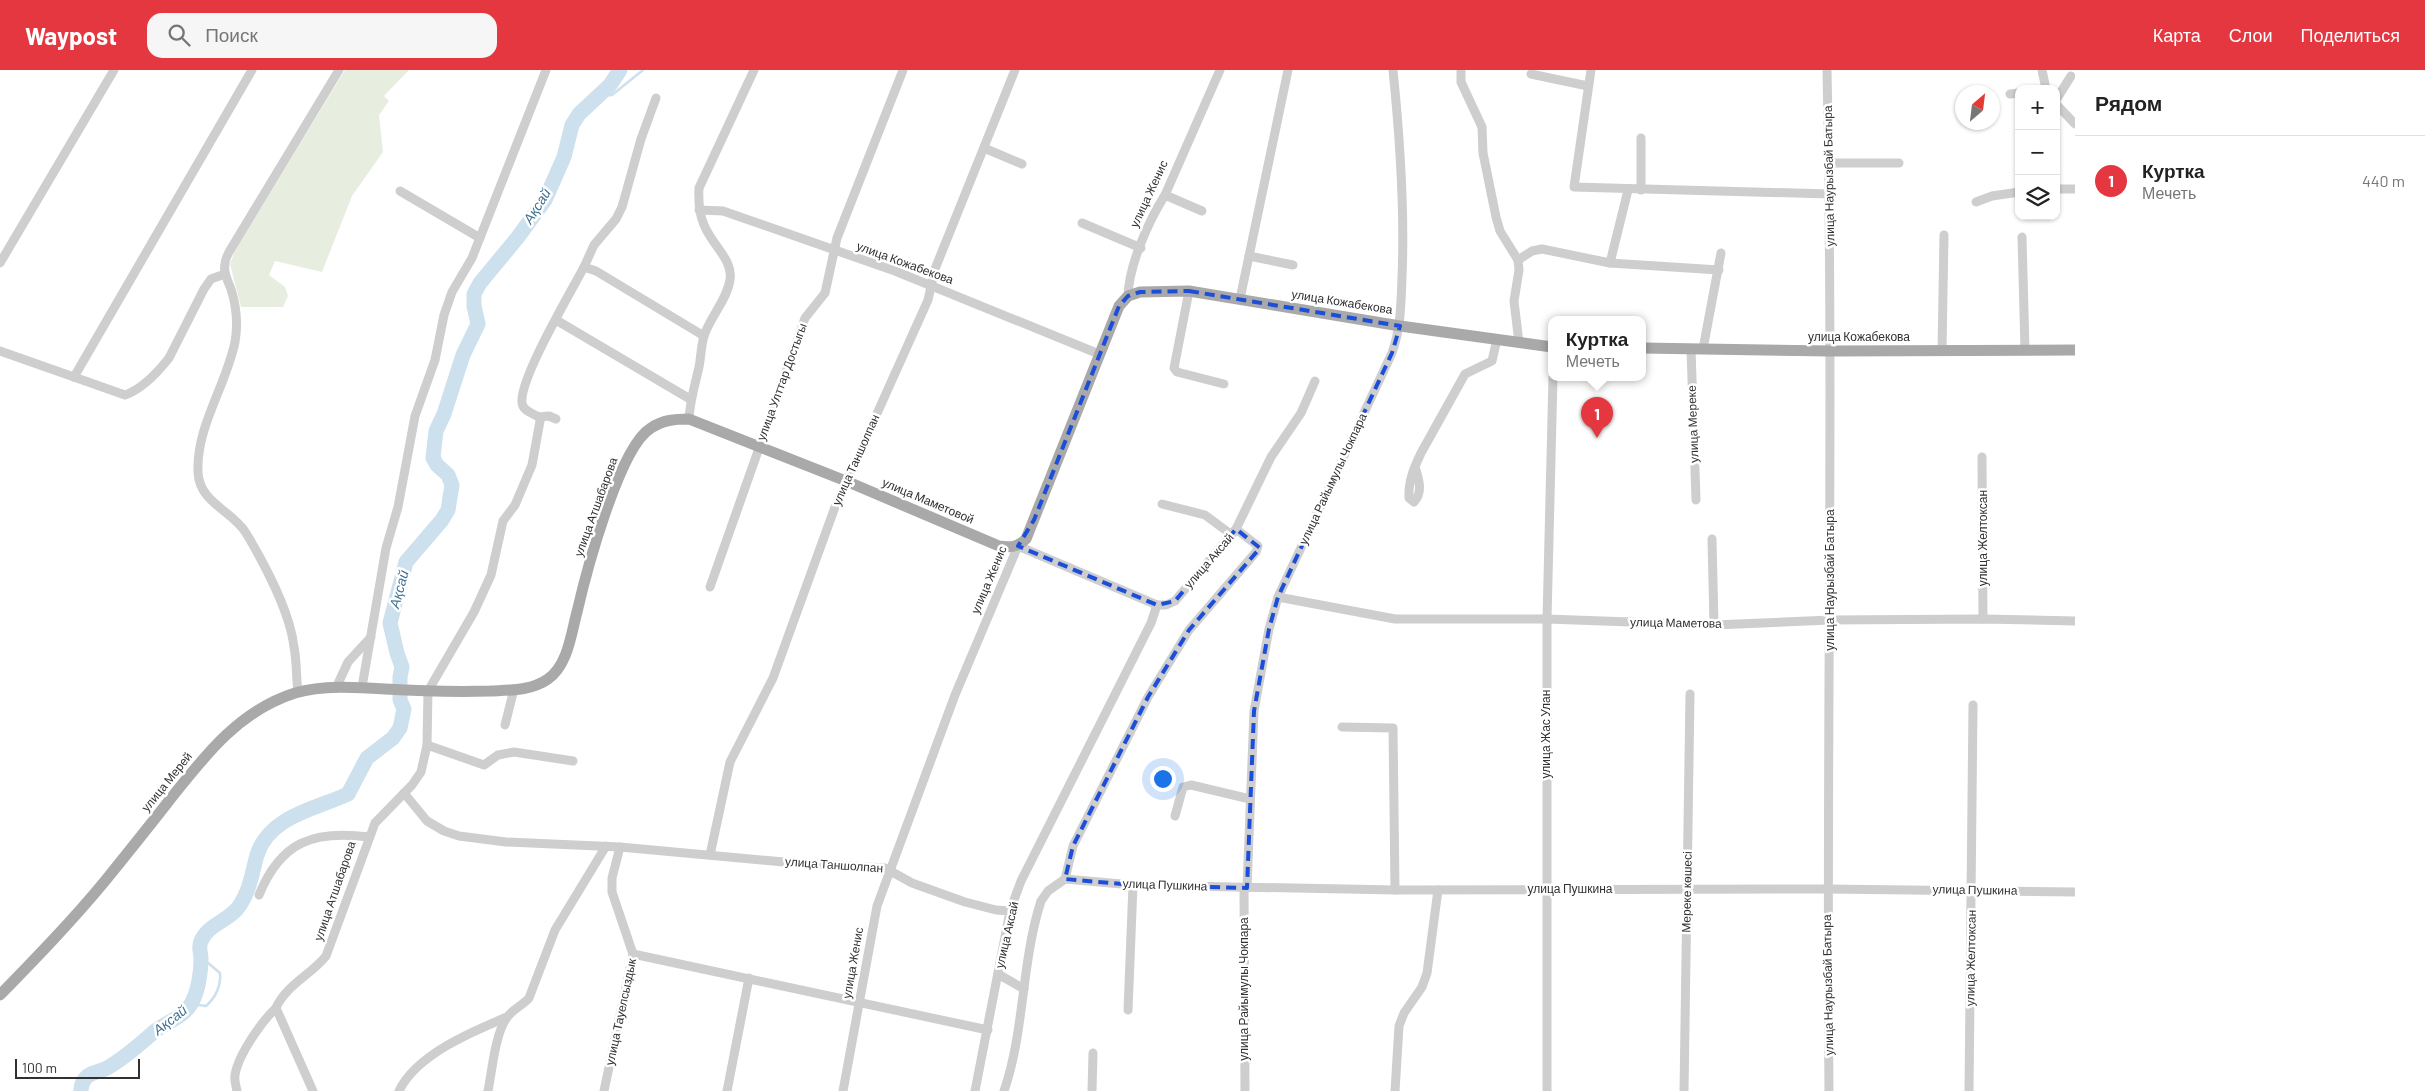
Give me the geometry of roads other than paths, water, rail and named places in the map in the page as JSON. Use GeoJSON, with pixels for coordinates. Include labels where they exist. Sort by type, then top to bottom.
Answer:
{"type":"FeatureCollection","features":[{"type":"Feature","properties":{"kind":"main road","name":"улица Кожабекова"},"geometry":{"type":"LineString","coordinates":[[1128,296],[1140,292],[1189,291],[1400,326],[1548,347]]}},
{"type":"Feature","properties":{"kind":"main road","name":"улица Женис"},"geometry":{"type":"LineString","coordinates":[[1018,546],[1026,538],[1034,520],[1119,306],[1128,296]]}},
{"type":"Feature","properties":{"kind":"main road","name":"улица Кожабекова"},"geometry":{"type":"LineString","coordinates":[[1646,348],[1831,351],[2075,350]]}},
{"type":"Feature","properties":{"kind":"main road","name":"улица Маметовой"},"geometry":{"type":"LineString","coordinates":[[689,419],[846,481],[1000,546],[1018,546]]}},
{"type":"Feature","properties":{"kind":"main road","name":"улица Атшабарова"},"geometry":{"type":"LineString","coordinates":[[410,690],[514,689],[540,684],[551,678],[566,655],[595,545],[612,497],[638,439],[649,428],[663,422],[689,419]]}},
{"type":"Feature","properties":{"kind":"main road","name":"улица Мерей"},"geometry":{"type":"LineString","coordinates":[[0,995],[103,883],[196,766],[218,742],[255,711],[275,700],[298,692],[362,687],[410,690]]}},
{"type":"Feature","properties":{"kind":"street"},"geometry":{"type":"LineString","coordinates":[[0,263],[114,70]]}},
{"type":"Feature","properties":{"kind":"street"},"geometry":{"type":"LineString","coordinates":[[74,377],[252,70]]}},
{"type":"Feature","properties":{"kind":"street"},"geometry":{"type":"LineString","coordinates":[[298,692],[294,647],[289,625],[262,561],[244,530],[206,495],[200,484],[198,465],[202,437],[235,341],[236,317],[231,291],[225,274],[224,262],[339,70]]}},
{"type":"Feature","properties":{"kind":"street"},"geometry":{"type":"LineString","coordinates":[[362,687],[386,548],[398,507],[415,416],[435,360],[444,316],[452,292],[472,258],[546,70]]}},
{"type":"Feature","properties":{"kind":"street"},"geometry":{"type":"LineString","coordinates":[[689,419],[690,399],[699,367],[704,336],[730,281],[730,270],[726,260],[709,236],[699,210],[699,188],[754,70]]}},
{"type":"Feature","properties":{"kind":"street","name":"улица Улттар Достыгы"},"geometry":{"type":"LineString","coordinates":[[710,587],[805,318],[825,293],[838,238],[903,70]]}},
{"type":"Feature","properties":{"kind":"street","name":"улица Таншолпан"},"geometry":{"type":"LineString","coordinates":[[710,855],[730,762],[773,678],[846,481],[928,300],[935,269],[1015,70]]}},
{"type":"Feature","properties":{"kind":"street","name":"улица Женис"},"geometry":{"type":"LineString","coordinates":[[1128,296],[1128,282],[1153,214],[1165,195],[1220,70]]}},
{"type":"Feature","properties":{"kind":"street"},"geometry":{"type":"LineString","coordinates":[[1240,299],[1288,70]]}},
{"type":"Feature","properties":{"kind":"street","name":"улица Райымулы Чокпара"},"geometry":{"type":"LineString","coordinates":[[1245,1091],[1246,887],[1254,711],[1269,628],[1278,597],[1392,353],[1400,326],[1404,247],[1401,151],[1394,70]]}},
{"type":"Feature","properties":{"kind":"street"},"geometry":{"type":"LineString","coordinates":[[1461,70],[1461,82],[1482,127],[1484,153],[1500,231],[1518,260],[1520,270],[1514,301],[1519,343]]}},
{"type":"Feature","properties":{"kind":"street"},"geometry":{"type":"LineString","coordinates":[[1591,70],[1574,187],[1628,190],[1830,194]]}},
{"type":"Feature","properties":{"kind":"street","name":"улица Наурызбай Батыра"},"geometry":{"type":"LineString","coordinates":[[1827,70],[1831,351],[1827,889],[1829,1091]]}},
{"type":"Feature","properties":{"kind":"street"},"geometry":{"type":"LineString","coordinates":[[2042,70],[2045,85]]}},
{"type":"Feature","properties":{"kind":"street"},"geometry":{"type":"LineString","coordinates":[[1531,74],[1588,86]]}},
{"type":"Feature","properties":{"kind":"street"},"geometry":{"type":"LineString","coordinates":[[2060,95],[2071,76]]}},
{"type":"Feature","properties":{"kind":"street"},"geometry":{"type":"LineString","coordinates":[[556,419],[549,416],[539,417],[525,410],[522,403],[523,393],[530,371],[594,245],[616,219],[622,207],[641,139],[656,98]]}},
{"type":"Feature","properties":{"kind":"street"},"geometry":{"type":"LineString","coordinates":[[2060,107],[2075,124]]}},
{"type":"Feature","properties":{"kind":"street"},"geometry":{"type":"LineString","coordinates":[[1641,138],[1641,190]]}},
{"type":"Feature","properties":{"kind":"street"},"geometry":{"type":"LineString","coordinates":[[984,148],[1022,164]]}},
{"type":"Feature","properties":{"kind":"street"},"geometry":{"type":"LineString","coordinates":[[1829,163],[1899,163]]}},
{"type":"Feature","properties":{"kind":"street"},"geometry":{"type":"LineString","coordinates":[[2060,188],[2075,189]]}},
{"type":"Feature","properties":{"kind":"street"},"geometry":{"type":"LineString","coordinates":[[1610,263],[1628,190]]}},
{"type":"Feature","properties":{"kind":"street"},"geometry":{"type":"LineString","coordinates":[[400,191],[480,238]]}},
{"type":"Feature","properties":{"kind":"street"},"geometry":{"type":"LineString","coordinates":[[1976,202],[1992,196],[2015,193]]}},
{"type":"Feature","properties":{"kind":"street"},"geometry":{"type":"LineString","coordinates":[[1165,195],[1202,211]]}},
{"type":"Feature","properties":{"kind":"street","name":"улица Кожабекова"},"geometry":{"type":"LineString","coordinates":[[699,210],[723,211],[835,252],[895,271],[1099,354]]}},
{"type":"Feature","properties":{"kind":"street"},"geometry":{"type":"LineString","coordinates":[[1082,223],[1141,248]]}},
{"type":"Feature","properties":{"kind":"street"},"geometry":{"type":"LineString","coordinates":[[1942,351],[1944,235]]}},
{"type":"Feature","properties":{"kind":"street"},"geometry":{"type":"LineString","coordinates":[[2022,238],[2025,350]]}},
{"type":"Feature","properties":{"kind":"street"},"geometry":{"type":"LineString","coordinates":[[1518,260],[1532,251],[1542,249],[1610,263],[1719,270]]}},
{"type":"Feature","properties":{"kind":"street"},"geometry":{"type":"LineString","coordinates":[[1703,349],[1721,253]]}},
{"type":"Feature","properties":{"kind":"street"},"geometry":{"type":"LineString","coordinates":[[1249,256],[1293,264]]}},
{"type":"Feature","properties":{"kind":"street"},"geometry":{"type":"LineString","coordinates":[[584,267],[596,271],[704,336]]}},
{"type":"Feature","properties":{"kind":"street"},"geometry":{"type":"LineString","coordinates":[[0,351],[126,395],[133,392],[168,358],[204,289],[211,279],[225,274]]}},
{"type":"Feature","properties":{"kind":"street"},"geometry":{"type":"LineString","coordinates":[[1189,291],[1174,368],[1177,372],[1224,384]]}},
{"type":"Feature","properties":{"kind":"street"},"geometry":{"type":"LineString","coordinates":[[556,320],[690,399]]}},
{"type":"Feature","properties":{"kind":"street"},"geometry":{"type":"LineString","coordinates":[[1414,466],[1465,374],[1492,361],[1497,340]]}},
{"type":"Feature","properties":{"kind":"street","name":"улица Мереке"},"geometry":{"type":"LineString","coordinates":[[1690,349],[1696,500]]}},
{"type":"Feature","properties":{"kind":"street"},"geometry":{"type":"LineString","coordinates":[[1162,504],[1205,515],[1234,532],[1270,458],[1301,413],[1315,381]]}},
{"type":"Feature","properties":{"kind":"street","name":"улица Жас Улан"},"geometry":{"type":"LineString","coordinates":[[1547,1091],[1547,619],[1553,381]]}},
{"type":"Feature","properties":{"kind":"street"},"geometry":{"type":"LineString","coordinates":[[428,691],[474,612],[491,575],[503,520],[515,505],[532,465],[540,427],[539,417]]}},
{"type":"Feature","properties":{"kind":"street","name":"улица Желтоксан"},"geometry":{"type":"LineString","coordinates":[[1982,457],[1984,619]]}},
{"type":"Feature","properties":{"kind":"street","name":"улица Аксай"},"geometry":{"type":"LineString","coordinates":[[975,1091],[1010,910],[1022,881],[1151,623],[1157,605],[1166,605],[1175,601],[1234,532],[1258,546],[1256,552],[1189,630],[1148,697],[1073,846],[1065,879],[1048,891],[1041,901],[1024,989],[1016,1048],[1004,1091]]}},
{"type":"Feature","properties":{"kind":"street"},"geometry":{"type":"LineString","coordinates":[[1712,539],[1714,625]]}},
{"type":"Feature","properties":{"kind":"street","name":"улица Женис"},"geometry":{"type":"LineString","coordinates":[[843,1091],[878,906],[955,695],[1018,546]]}},
{"type":"Feature","properties":{"kind":"street","name":"улица Маметовой"},"geometry":{"type":"LineString","coordinates":[[1018,546],[1157,605]]}},
{"type":"Feature","properties":{"kind":"street","name":"улица Маметова"},"geometry":{"type":"LineString","coordinates":[[1278,597],[1395,619],[1547,619],[1714,625],[1830,620],[1984,619],[2075,622]]}},
{"type":"Feature","properties":{"kind":"street"},"geometry":{"type":"LineString","coordinates":[[336,688],[348,662],[371,637]]}},
{"type":"Feature","properties":{"kind":"street"},"geometry":{"type":"LineString","coordinates":[[505,725],[514,689]]}},
{"type":"Feature","properties":{"kind":"street","name":"улица Атшабарова"},"geometry":{"type":"LineString","coordinates":[[237,1091],[235,1077],[237,1068],[264,1020],[276,1008],[287,992],[316,969],[326,956],[369,837],[384,813],[421,772],[427,745],[428,691]]}},
{"type":"Feature","properties":{"kind":"street","name":"Мереке көшесі"},"geometry":{"type":"LineString","coordinates":[[1684,1091],[1690,694]]}},
{"type":"Feature","properties":{"kind":"street","name":"улица Желтоксан"},"geometry":{"type":"LineString","coordinates":[[1969,1091],[1973,705]]}},
{"type":"Feature","properties":{"kind":"street"},"geometry":{"type":"LineString","coordinates":[[1342,727],[1393,728],[1395,890]]}},
{"type":"Feature","properties":{"kind":"street"},"geometry":{"type":"LineString","coordinates":[[427,745],[484,765],[498,755],[514,752],[573,761]]}},
{"type":"Feature","properties":{"kind":"street"},"geometry":{"type":"LineString","coordinates":[[1175,816],[1183,787],[1191,785],[1250,799]]}},
{"type":"Feature","properties":{"kind":"street","name":"улица Таншолпан"},"geometry":{"type":"LineString","coordinates":[[404,793],[426,821],[444,831],[459,836],[506,842],[620,847],[892,870],[912,883],[965,902],[996,910],[1010,910]]}},
{"type":"Feature","properties":{"kind":"street"},"geometry":{"type":"LineString","coordinates":[[259,895],[267,876],[276,864],[300,844],[317,836],[342,834],[369,837]]}},
{"type":"Feature","properties":{"kind":"street"},"geometry":{"type":"LineString","coordinates":[[398,1091],[404,1079],[418,1064],[476,1030],[507,1017],[524,1005],[529,998],[555,930],[606,846]]}},
{"type":"Feature","properties":{"kind":"street","name":"улица Тауелсыздык"},"geometry":{"type":"LineString","coordinates":[[604,1091],[633,954],[612,892],[612,878],[620,847]]}},
{"type":"Feature","properties":{"kind":"street","name":"улица Пушкина"},"geometry":{"type":"LineString","coordinates":[[1065,879],[1133,885],[1395,890],[1827,889],[2075,892]]}},
{"type":"Feature","properties":{"kind":"street"},"geometry":{"type":"LineString","coordinates":[[1128,1010],[1133,885]]}},
{"type":"Feature","properties":{"kind":"street"},"geometry":{"type":"LineString","coordinates":[[1395,1091],[1399,1026],[1404,1014],[1422,988],[1427,973],[1438,890]]}},
{"type":"Feature","properties":{"kind":"street"},"geometry":{"type":"LineString","coordinates":[[633,954],[988,1030]]}},
{"type":"Feature","properties":{"kind":"street"},"geometry":{"type":"LineString","coordinates":[[998,974],[1024,989]]}},
{"type":"Feature","properties":{"kind":"street"},"geometry":{"type":"LineString","coordinates":[[727,1091],[748,978]]}},
{"type":"Feature","properties":{"kind":"street"},"geometry":{"type":"LineString","coordinates":[[276,1008],[313,1091]]}},
{"type":"Feature","properties":{"kind":"street"},"geometry":{"type":"LineString","coordinates":[[488,1091],[501,1027],[507,1017]]}},
{"type":"Feature","properties":{"kind":"street"},"geometry":{"type":"LineString","coordinates":[[1092,1091],[1093,1053]]}},
{"type":"Feature","properties":{"kind":"waterway","name":"Ақсай"},"geometry":{"type":"LineString","coordinates":[[81,1091],[86,1077],[120,1060],[155,1031],[188,1009],[196,994],[200,976],[201,941],[209,930],[231,915],[240,905],[248,887],[257,855],[263,842],[272,831],[295,816],[348,794],[367,758],[393,738],[400,728],[404,709],[400,700],[402,667],[390,623],[406,562],[442,520],[448,510],[452,485],[448,475],[437,465],[433,458],[436,431],[444,414],[463,355],[478,324],[474,306],[474,294],[480,283],[518,237],[545,200],[564,157],[572,125],[579,114],[610,85],[620,70]]}},
{"type":"Feature","properties":{"kind":"waterway"},"geometry":{"type":"LineString","coordinates":[[597,96],[612,95],[643,70]]}},
{"type":"Feature","properties":{"kind":"waterway"},"geometry":{"type":"LineString","coordinates":[[191,1004],[206,1006],[213,999],[220,983],[220,973],[201,957]]}},
{"type":"Feature","properties":{"kind":"place","name":"Куртка"},"geometry":{"type":"Point","coordinates":[1597,438]}}]}
